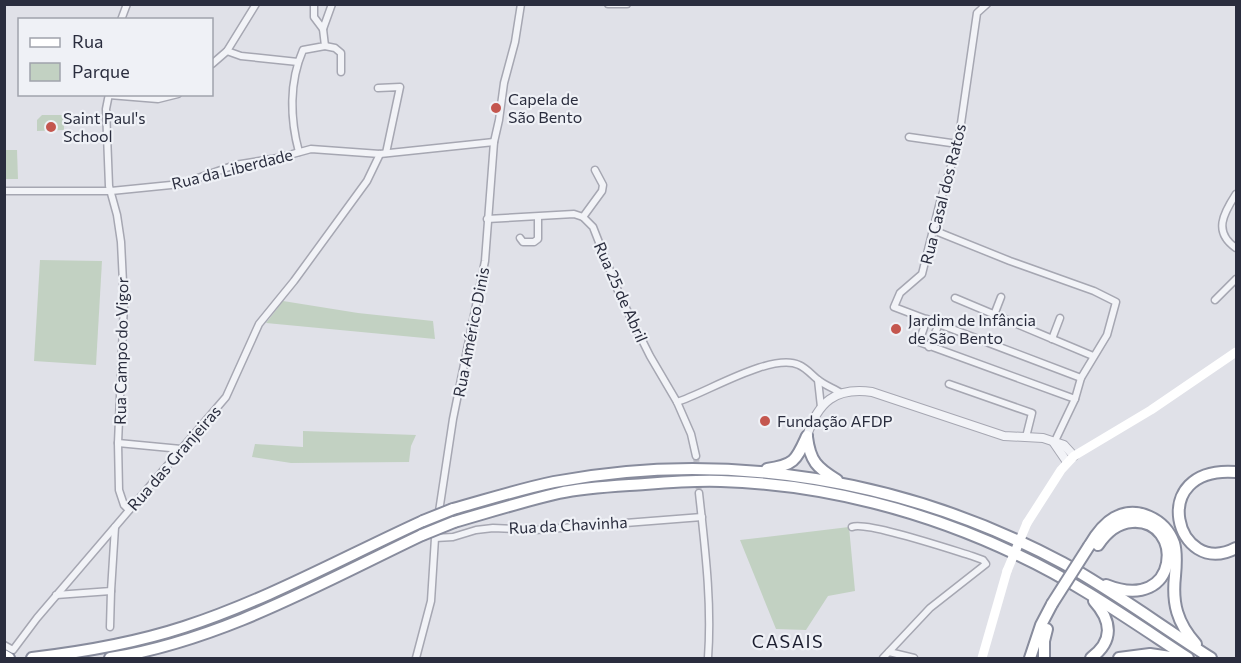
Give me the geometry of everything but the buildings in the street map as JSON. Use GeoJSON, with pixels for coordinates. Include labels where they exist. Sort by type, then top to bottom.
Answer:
{"type":"FeatureCollection","features":[{"type":"Feature","properties":{"kind":"highway"},"geometry":{"type":"LineString","coordinates":[[751,471],[790,464],[797,458],[807,435]]}},
{"type":"Feature","properties":{"kind":"highway"},"geometry":{"type":"LineString","coordinates":[[807,435],[808,450],[813,462],[843,484]]}},
{"type":"Feature","properties":{"kind":"highway"},"geometry":{"type":"LineString","coordinates":[[32,658],[108,646],[183,627],[265,596],[453,509],[553,482],[692,468],[751,471],[843,484],[955,515],[1024,544],[1087,577],[1208,657]]}},
{"type":"Feature","properties":{"kind":"highway"},"geometry":{"type":"LineString","coordinates":[[1236,472],[1209,473],[1197,478],[1187,487],[1178,510],[1179,522],[1183,531],[1197,548],[1209,553],[1220,554],[1236,548]]}},
{"type":"Feature","properties":{"kind":"highway"},"geometry":{"type":"LineString","coordinates":[[110,658],[176,643],[230,626],[454,522],[560,493],[626,485],[692,481],[750,482],[824,493],[929,518],[975,535],[1021,556],[1080,589],[1188,658]]}},
{"type":"Feature","properties":{"kind":"highway"},"geometry":{"type":"LineString","coordinates":[[1030,658],[1041,625],[1104,527],[1123,514],[1144,514],[1154,518],[1170,535],[1175,547],[1173,591],[1176,614],[1189,637],[1208,657]]}},
{"type":"Feature","properties":{"kind":"highway"},"geometry":{"type":"LineString","coordinates":[[1087,577],[1115,588],[1140,591],[1158,582],[1168,562],[1168,551],[1164,539],[1157,530],[1147,524],[1136,522],[1118,526],[1092,548]]}},
{"type":"Feature","properties":{"kind":"highway"},"geometry":{"type":"LineString","coordinates":[[1080,589],[1101,609],[1108,626],[1104,644],[1091,658]]}},
{"type":"Feature","properties":{"kind":"highway"},"geometry":{"type":"LineString","coordinates":[[1045,658],[1045,635],[1055,605]]}},
{"type":"Feature","properties":{"kind":"highway"},"geometry":{"type":"LineString","coordinates":[[1119,658],[1150,654],[1177,658]]}},
{"type":"Feature","properties":{"kind":"highway"},"geometry":{"type":"LineString","coordinates":[[4,655],[9,658]]}},
{"type":"Feature","properties":{"kind":"main road"},"geometry":{"type":"LineString","coordinates":[[982,658],[1007,572],[1027,523],[1038,503],[1071,459],[1151,410],[1236,352]]}},
{"type":"Feature","properties":{"kind":"main road"},"geometry":{"type":"LineString","coordinates":[[1038,658],[1045,658]]}},
{"type":"Feature","properties":{"kind":"street"},"geometry":{"type":"LineString","coordinates":[[213,63],[227,51],[256,4]]}},
{"type":"Feature","properties":{"kind":"street"},"geometry":{"type":"LineString","coordinates":[[314,4],[314,17],[323,29]]}},
{"type":"Feature","properties":{"kind":"street"},"geometry":{"type":"LineString","coordinates":[[325,46],[323,29],[332,4]]}},
{"type":"Feature","properties":{"kind":"street","name":"Rua Américo Dinis"},"geometry":{"type":"LineString","coordinates":[[416,658],[431,601],[435,538],[453,418],[485,261],[494,142],[521,4]]}},
{"type":"Feature","properties":{"kind":"street"},"geometry":{"type":"LineString","coordinates":[[608,4],[627,4]]}},
{"type":"Feature","properties":{"kind":"street","name":"Rua Casal dos Ratos"},"geometry":{"type":"LineString","coordinates":[[927,320],[894,307],[900,293],[922,274],[940,202],[958,144],[977,13],[987,4]]}},
{"type":"Feature","properties":{"kind":"street"},"geometry":{"type":"LineString","coordinates":[[299,152],[294,134],[292,89],[303,50],[325,46],[335,48],[341,52],[341,72]]}},
{"type":"Feature","properties":{"kind":"street"},"geometry":{"type":"LineString","coordinates":[[227,51],[241,56],[298,62]]}},
{"type":"Feature","properties":{"kind":"street","name":"Rua das Granjeiras"},"geometry":{"type":"LineString","coordinates":[[4,645],[13,650],[56,595],[226,397],[260,324],[367,181],[383,154],[400,87],[378,88]]}},
{"type":"Feature","properties":{"kind":"street","name":"Rua Campo do Vigor"},"geometry":{"type":"LineString","coordinates":[[109,96],[106,109],[111,191],[121,242],[124,303],[118,443],[119,490],[124,505],[129,510]]}},
{"type":"Feature","properties":{"kind":"street"},"geometry":{"type":"LineString","coordinates":[[121,96],[158,99],[170,96]]}},
{"type":"Feature","properties":{"kind":"street"},"geometry":{"type":"LineString","coordinates":[[909,137],[958,144]]}},
{"type":"Feature","properties":{"kind":"street","name":"Rua da Liberdade"},"geometry":{"type":"LineString","coordinates":[[4,191],[111,191],[181,184],[235,165],[278,158],[311,149],[383,154],[494,142]]}},
{"type":"Feature","properties":{"kind":"street"},"geometry":{"type":"LineString","coordinates":[[487,219],[538,218],[574,214],[584,217],[602,191],[603,185],[595,170]]}},
{"type":"Feature","properties":{"kind":"street"},"geometry":{"type":"LineString","coordinates":[[1236,194],[1225,217],[1222,230],[1223,237],[1236,248]]}},
{"type":"Feature","properties":{"kind":"street","name":"Rua 25 de Abril"},"geometry":{"type":"LineString","coordinates":[[584,217],[593,227],[620,296],[650,356],[677,402],[696,456]]}},
{"type":"Feature","properties":{"kind":"street"},"geometry":{"type":"LineString","coordinates":[[520,238],[523,242],[536,242],[539,236],[538,218]]}},
{"type":"Feature","properties":{"kind":"street"},"geometry":{"type":"LineString","coordinates":[[933,230],[1094,291],[1116,302],[1107,335],[1081,378],[1075,399],[1054,443]]}},
{"type":"Feature","properties":{"kind":"street"},"geometry":{"type":"LineString","coordinates":[[1215,300],[1236,279]]}},
{"type":"Feature","properties":{"kind":"street"},"geometry":{"type":"LineString","coordinates":[[994,315],[1001,297]]}},
{"type":"Feature","properties":{"kind":"street"},"geometry":{"type":"LineString","coordinates":[[955,298],[1093,356]]}},
{"type":"Feature","properties":{"kind":"street"},"geometry":{"type":"LineString","coordinates":[[1052,339],[1060,318]]}},
{"type":"Feature","properties":{"kind":"street"},"geometry":{"type":"LineString","coordinates":[[1075,399],[919,342],[927,320],[1081,378]]}},
{"type":"Feature","properties":{"kind":"street"},"geometry":{"type":"LineString","coordinates":[[930,347],[939,324]]}},
{"type":"Feature","properties":{"kind":"street"},"geometry":{"type":"LineString","coordinates":[[677,402],[766,364],[782,361],[797,364],[818,380],[841,393]]}},
{"type":"Feature","properties":{"kind":"street"},"geometry":{"type":"LineString","coordinates":[[818,380],[821,407]]}},
{"type":"Feature","properties":{"kind":"street"},"geometry":{"type":"LineString","coordinates":[[949,384],[1032,413],[1026,437]]}},
{"type":"Feature","properties":{"kind":"street"},"geometry":{"type":"LineString","coordinates":[[820,393],[823,388],[829,386]]}},
{"type":"Feature","properties":{"kind":"street"},"geometry":{"type":"LineString","coordinates":[[807,435],[812,420],[826,401],[841,393],[857,390],[872,392],[995,433],[1043,438],[1064,445],[1071,459]]}},
{"type":"Feature","properties":{"kind":"street"},"geometry":{"type":"LineString","coordinates":[[118,443],[181,449]]}},
{"type":"Feature","properties":{"kind":"street"},"geometry":{"type":"LineString","coordinates":[[699,493],[709,589],[708,658]]}},
{"type":"Feature","properties":{"kind":"street","name":"Rua da Chavinha"},"geometry":{"type":"LineString","coordinates":[[435,538],[453,537],[493,528],[536,530],[702,517]]}},
{"type":"Feature","properties":{"kind":"street"},"geometry":{"type":"LineString","coordinates":[[110,627],[115,526]]}},
{"type":"Feature","properties":{"kind":"street"},"geometry":{"type":"LineString","coordinates":[[852,527],[861,526],[888,532],[972,556],[983,560],[986,564],[930,608],[883,658]]}},
{"type":"Feature","properties":{"kind":"street"},"geometry":{"type":"LineString","coordinates":[[56,595],[111,591]]}},
{"type":"Feature","properties":{"kind":"street"},"geometry":{"type":"LineString","coordinates":[[889,652],[914,658]]}},
{"type":"Feature","properties":{"kind":"green space"},"geometry":{"type":"Polygon","coordinates":[[[42,115],[64,115],[64,130],[37,131],[37,120],[42,115]]]}},
{"type":"Feature","properties":{"kind":"green space"},"geometry":{"type":"Polygon","coordinates":[[[4,150],[17,150],[18,179],[5,179],[4,150]]]}},
{"type":"Feature","properties":{"kind":"green space"},"geometry":{"type":"Polygon","coordinates":[[[40,260],[102,261],[96,365],[34,361],[40,260]]]}},
{"type":"Feature","properties":{"kind":"green space"},"geometry":{"type":"Polygon","coordinates":[[[283,301],[358,313],[433,321],[435,339],[266,323],[283,301]]]}},
{"type":"Feature","properties":{"kind":"green space"},"geometry":{"type":"Polygon","coordinates":[[[303,431],[416,435],[411,446],[409,462],[291,463],[252,457],[255,444],[303,447],[303,431]]]}},
{"type":"Feature","properties":{"kind":"green space"},"geometry":{"type":"Polygon","coordinates":[[[849,527],[855,591],[828,596],[806,630],[776,629],[740,540],[849,527]]]}},
{"type":"Feature","properties":{"kind":"tunnel"},"geometry":{"type":"LineString","coordinates":[[696,456],[699,493]]}},
{"type":"Feature","properties":{"kind":"place","name":"Capela de São Bento"},"geometry":{"type":"Point","coordinates":[496,108]}},
{"type":"Feature","properties":{"kind":"place","name":"Saint Paul's School"},"geometry":{"type":"Point","coordinates":[51,127]}},
{"type":"Feature","properties":{"kind":"place","name":"Jardim de Infância de São Bento"},"geometry":{"type":"Point","coordinates":[896,329]}},
{"type":"Feature","properties":{"kind":"place","name":"Fundação AFDP"},"geometry":{"type":"Point","coordinates":[765,421]}},
{"type":"Feature","properties":{"kind":"district","name":"CASAIS"},"geometry":{"type":"Point","coordinates":[788,642]}}]}
